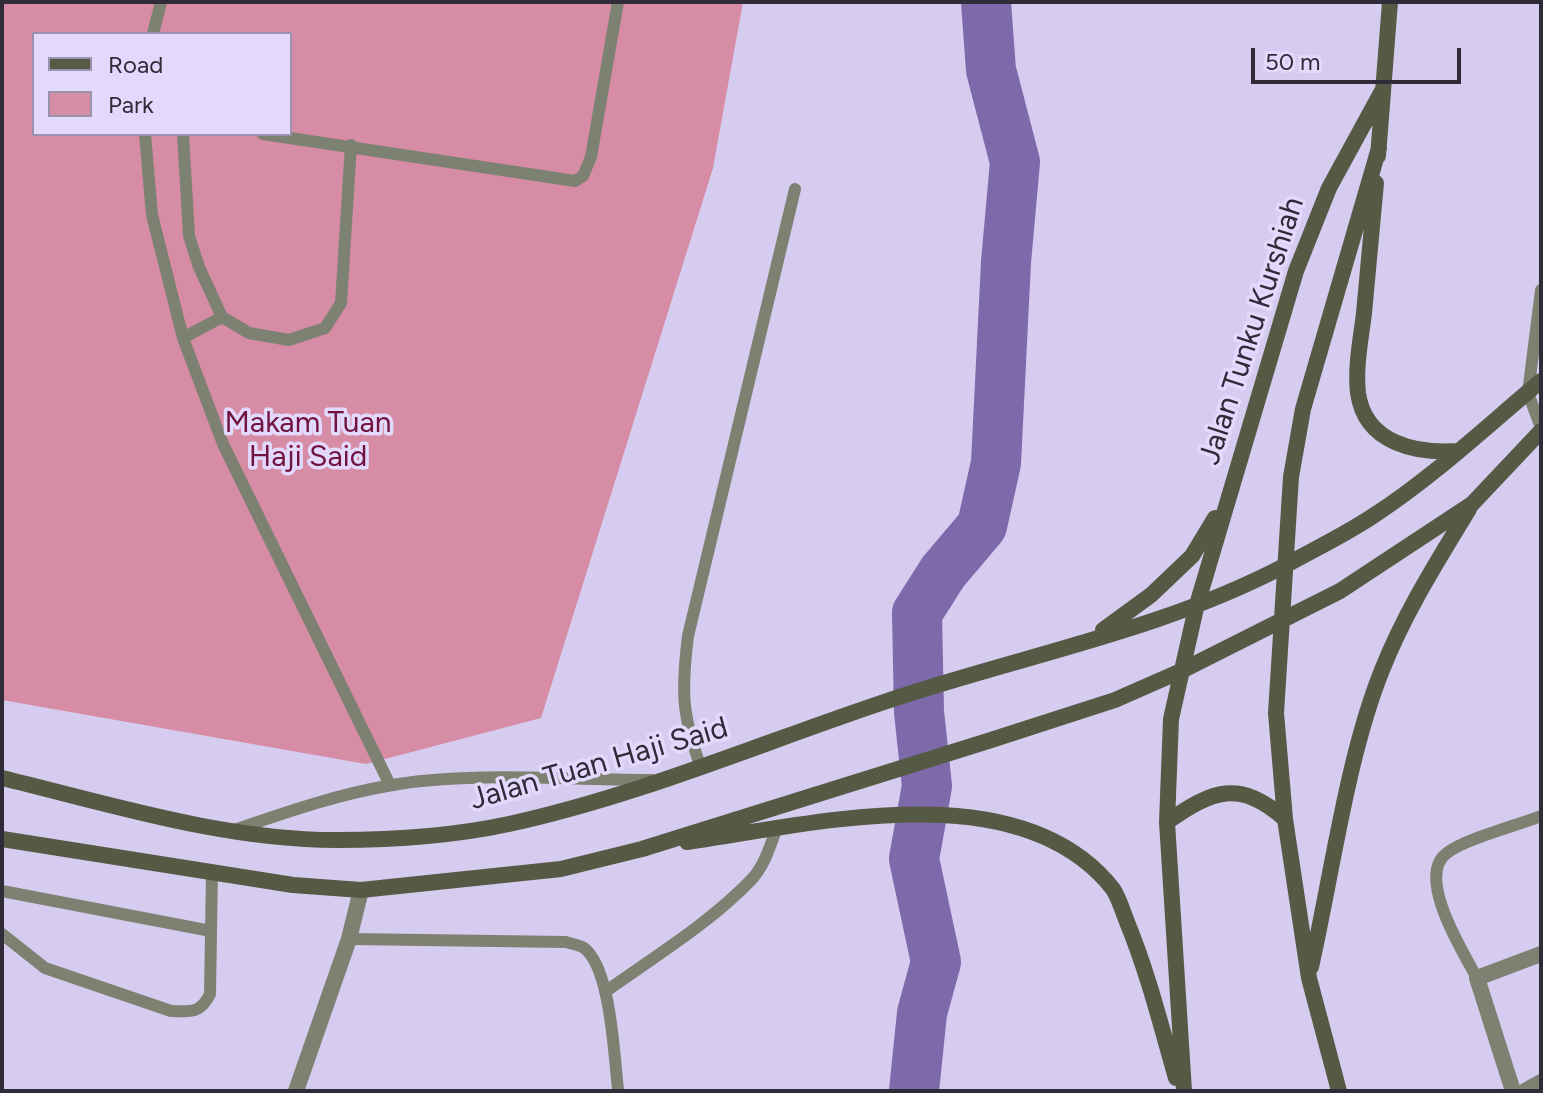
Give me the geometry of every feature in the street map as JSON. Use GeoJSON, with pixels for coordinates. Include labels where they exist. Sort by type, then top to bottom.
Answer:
{"type":"FeatureCollection","features":[{"type":"Feature","properties":{"kind":"main road","name":"Jalan Tunku Kurshiah"},"geometry":{"type":"LineString","coordinates":[[1227,499],[1296,271],[1329,188],[1382,91],[1390,2]]}},
{"type":"Feature","properties":{"kind":"main road"},"geometry":{"type":"LineString","coordinates":[[1382,91],[1358,361],[1358,395],[1368,419],[1388,439],[1404,448],[1428,453],[1460,451]]}},
{"type":"Feature","properties":{"kind":"main road"},"geometry":{"type":"LineString","coordinates":[[1339,1091],[1309,978],[1285,819],[1276,713],[1281,592],[1291,477],[1303,409],[1379,148]]}},
{"type":"Feature","properties":{"kind":"main road","name":"Jalan Tuan Haji Said"},"geometry":{"type":"LineString","coordinates":[[2,778],[234,830],[332,840],[423,836],[508,824],[701,768],[886,701],[1196,608],[1284,566],[1373,516],[1460,451],[1541,381]]}},
{"type":"Feature","properties":{"kind":"main road"},"geometry":{"type":"LineString","coordinates":[[1309,978],[1354,769],[1381,672],[1414,598],[1472,504],[1541,429]]}},
{"type":"Feature","properties":{"kind":"main road"},"geometry":{"type":"LineString","coordinates":[[1182,1091],[1167,822],[1171,719],[1196,608],[1227,499]]}},
{"type":"Feature","properties":{"kind":"main road"},"geometry":{"type":"LineString","coordinates":[[1092,638],[1151,595],[1192,556],[1227,499]]}},
{"type":"Feature","properties":{"kind":"main road"},"geometry":{"type":"LineString","coordinates":[[2,839],[293,885],[361,890],[561,869],[642,849],[1115,700],[1181,671],[1340,591],[1472,504]]}},
{"type":"Feature","properties":{"kind":"main road"},"geometry":{"type":"LineString","coordinates":[[1167,822],[1212,794],[1237,793],[1263,800],[1285,819]]}},
{"type":"Feature","properties":{"kind":"main road"},"geometry":{"type":"LineString","coordinates":[[642,849],[868,816],[994,820],[1038,832],[1077,856],[1114,890],[1141,957],[1182,1091]]}},
{"type":"Feature","properties":{"kind":"street"},"geometry":{"type":"LineString","coordinates":[[296,1091],[349,939],[361,890]]}},
{"type":"Feature","properties":{"kind":"street"},"geometry":{"type":"LineString","coordinates":[[1513,1091],[1477,978],[1541,954]]}},
{"type":"Feature","properties":{"kind":"street"},"geometry":{"type":"LineString","coordinates":[[1525,1091],[1541,1082]]}},
{"type":"Feature","properties":{"kind":"lane"},"geometry":{"type":"LineString","coordinates":[[154,32],[161,2]]}},
{"type":"Feature","properties":{"kind":"lane"},"geometry":{"type":"LineString","coordinates":[[279,136],[575,181],[583,176],[591,157],[618,2]]}},
{"type":"Feature","properties":{"kind":"lane"},"geometry":{"type":"LineString","coordinates":[[145,136],[152,215],[183,338],[223,444],[390,785]]}},
{"type":"Feature","properties":{"kind":"lane"},"geometry":{"type":"LineString","coordinates":[[183,136],[189,236],[199,267],[222,317],[249,333],[289,340],[325,328],[341,303],[351,145]]}},
{"type":"Feature","properties":{"kind":"lane"},"geometry":{"type":"LineString","coordinates":[[701,768],[684,712],[682,687],[688,636],[795,189]]}},
{"type":"Feature","properties":{"kind":"lane"},"geometry":{"type":"LineString","coordinates":[[1541,290],[1528,393],[1541,429]]}},
{"type":"Feature","properties":{"kind":"lane"},"geometry":{"type":"LineString","coordinates":[[183,338],[222,317]]}},
{"type":"Feature","properties":{"kind":"lane"},"geometry":{"type":"LineString","coordinates":[[234,830],[323,800],[390,785],[461,780],[660,780]]}},
{"type":"Feature","properties":{"kind":"lane"},"geometry":{"type":"LineString","coordinates":[[1477,978],[1437,893],[1435,872],[1446,853],[1541,816]]}},
{"type":"Feature","properties":{"kind":"lane"},"geometry":{"type":"LineString","coordinates":[[605,992],[694,927],[753,878],[767,855],[776,830]]}},
{"type":"Feature","properties":{"kind":"lane"},"geometry":{"type":"LineString","coordinates":[[2,934],[45,968],[171,1011],[193,1012],[204,1006],[210,994],[212,872]]}},
{"type":"Feature","properties":{"kind":"lane"},"geometry":{"type":"LineString","coordinates":[[2,891],[211,931]]}},
{"type":"Feature","properties":{"kind":"lane"},"geometry":{"type":"LineString","coordinates":[[349,939],[566,942],[584,948],[596,964],[605,992],[618,1089]]}},
{"type":"Feature","properties":{"kind":"green space","name":"Makam Tuan Haji Said"},"geometry":{"type":"Polygon","coordinates":[[[2,2],[743,2],[713,168],[541,718],[366,764],[2,700],[2,2]]]}},
{"type":"Feature","properties":{"kind":"waterway"},"geometry":{"type":"LineString","coordinates":[[914,1091],[922,1013],[936,962],[914,859],[927,786],[919,712],[917,613],[943,572],[982,526],[996,463],[1006,262],[1015,162],[991,70],[986,2]]}}]}
